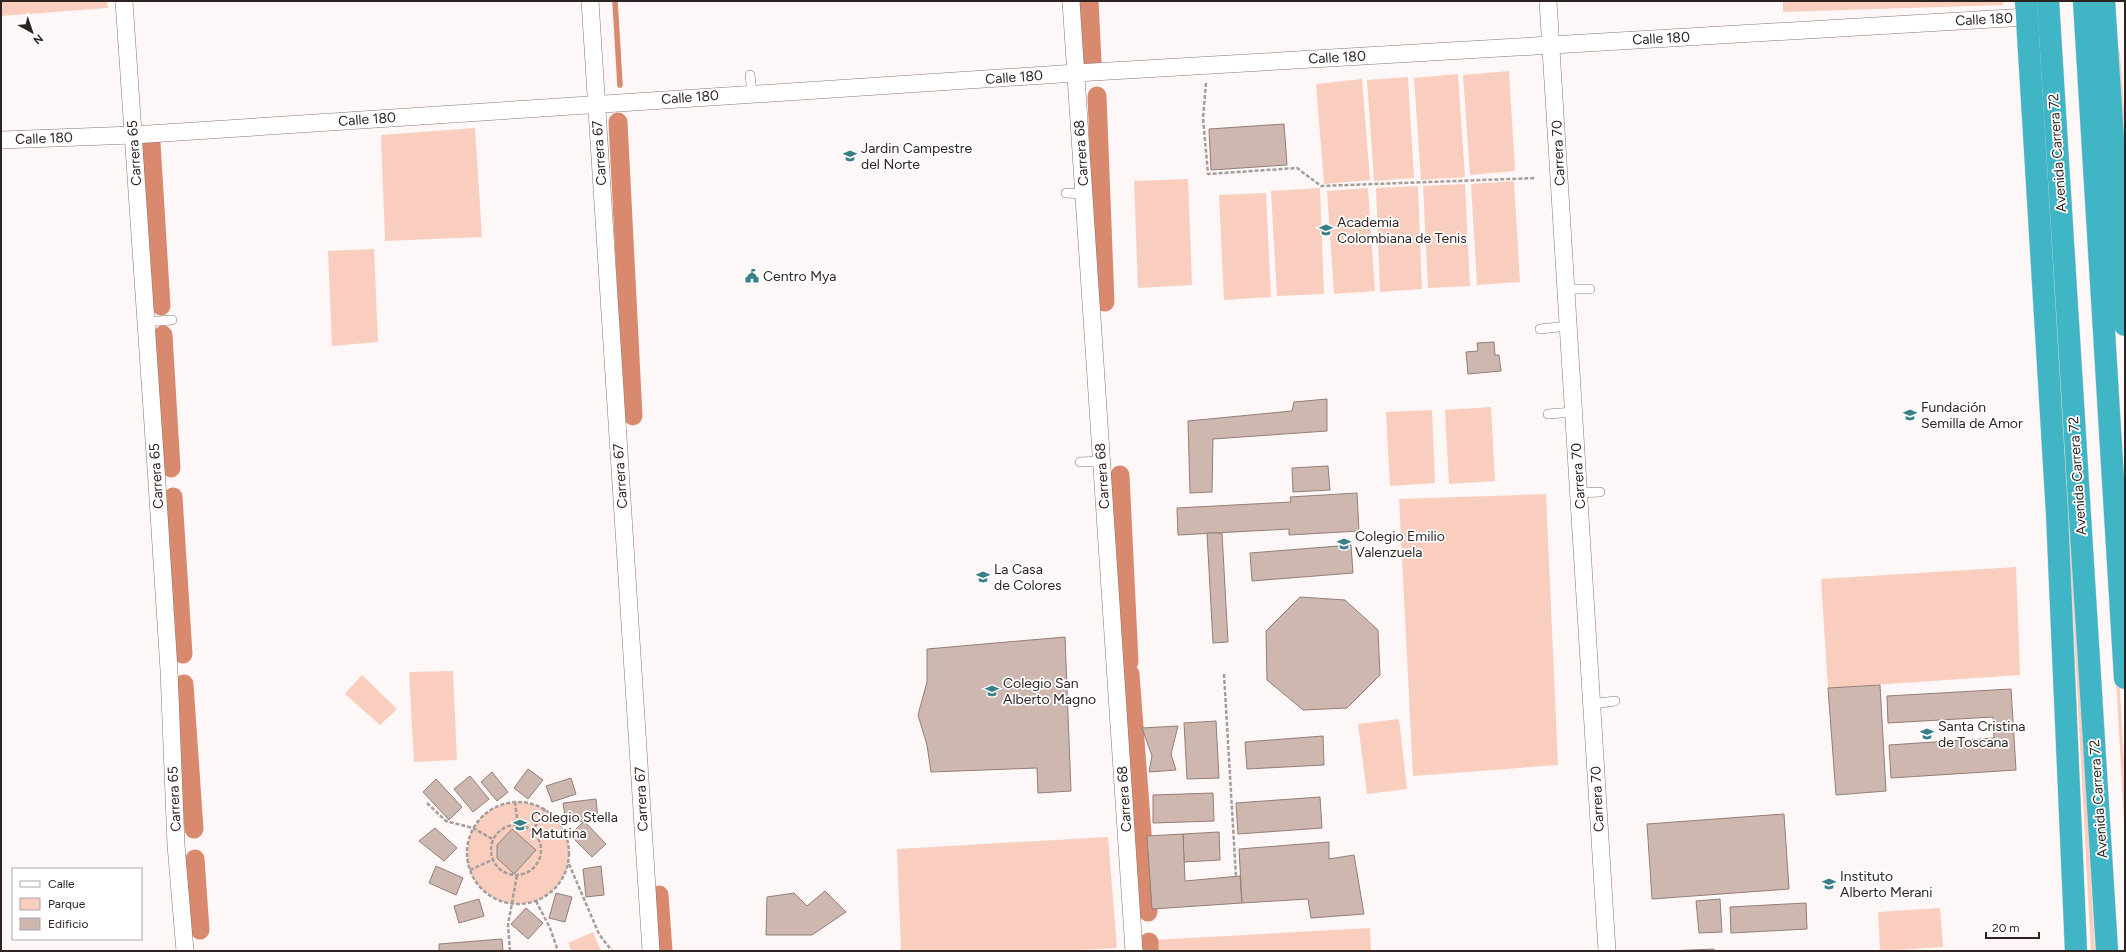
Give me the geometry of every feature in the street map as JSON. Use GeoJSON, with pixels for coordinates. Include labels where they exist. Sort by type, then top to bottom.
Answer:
{"type":"FeatureCollection","features":[{"type":"Feature","properties":{"kind":"highway","name":"Avenida Carrera 72"},"geometry":{"type":"LineString","coordinates":[[2048,1],[2107,951]]}},
{"type":"Feature","properties":{"kind":"highway"},"geometry":{"type":"LineString","coordinates":[[2084,1],[2125,678]]}},
{"type":"Feature","properties":{"kind":"highway"},"geometry":{"type":"LineString","coordinates":[[2104,1],[2124,290],[2125,325]]}},
{"type":"Feature","properties":{"kind":"highway","name":"Avenida Carrera 72"},"geometry":{"type":"LineString","coordinates":[[2026,9],[2058,514],[2076,951]]}},
{"type":"Feature","properties":{"kind":"street","name":"Carrera 65"},"geometry":{"type":"LineString","coordinates":[[124,1],[169,670],[176,845],[185,951]]}},
{"type":"Feature","properties":{"kind":"street","name":"Carrera 67"},"geometry":{"type":"LineString","coordinates":[[590,1],[651,951]]}},
{"type":"Feature","properties":{"kind":"street","name":"Carrera 68"},"geometry":{"type":"LineString","coordinates":[[1071,1],[1134,951]]}},
{"type":"Feature","properties":{"kind":"street","name":"Carrera 70"},"geometry":{"type":"LineString","coordinates":[[1548,1],[1607,951]]}},
{"type":"Feature","properties":{"kind":"street","name":"Calle 180"},"geometry":{"type":"LineString","coordinates":[[1,140],[133,135],[596,103],[1551,44],[2026,9]]}},
{"type":"Feature","properties":{"kind":"lane"},"geometry":{"type":"LineString","coordinates":[[750,76],[752,93]]}},
{"type":"Feature","properties":{"kind":"lane"},"geometry":{"type":"LineString","coordinates":[[1066,193],[1084,194]]}},
{"type":"Feature","properties":{"kind":"lane"},"geometry":{"type":"LineString","coordinates":[[1566,289],[1590,289]]}},
{"type":"Feature","properties":{"kind":"lane"},"geometry":{"type":"LineString","coordinates":[[145,322],[172,320]]}},
{"type":"Feature","properties":{"kind":"lane"},"geometry":{"type":"LineString","coordinates":[[1540,329],[1568,326]]}},
{"type":"Feature","properties":{"kind":"lane"},"geometry":{"type":"LineString","coordinates":[[1548,414],[1574,412]]}},
{"type":"Feature","properties":{"kind":"lane"},"geometry":{"type":"LineString","coordinates":[[1080,462],[1101,461]]}},
{"type":"Feature","properties":{"kind":"lane"},"geometry":{"type":"LineString","coordinates":[[1579,493],[1600,492]]}},
{"type":"Feature","properties":{"kind":"lane"},"geometry":{"type":"LineString","coordinates":[[1592,704],[1615,701]]}},
{"type":"Feature","properties":{"kind":"path"},"geometry":{"type":"LineString","coordinates":[[1208,65],[1204,118],[1208,174],[1297,168],[1321,186],[1536,178]]}},
{"type":"Feature","properties":{"kind":"path"},"geometry":{"type":"LineString","coordinates":[[1224,674],[1236,877]]}},
{"type":"Feature","properties":{"kind":"path"},"geometry":{"type":"LineString","coordinates":[[515,802],[518,826]]}},
{"type":"Feature","properties":{"kind":"path"},"geometry":{"type":"LineString","coordinates":[[515,802],[529,803],[545,809],[556,818],[565,831],[569,847],[568,863],[562,878],[555,887],[536,901],[518,904],[501,901],[485,893],[473,880],[470,870],[466,846],[473,828],[483,815],[496,806],[515,802]]}},
{"type":"Feature","properties":{"kind":"path"},"geometry":{"type":"LineString","coordinates":[[427,803],[446,821],[473,828],[494,840]]}},
{"type":"Feature","properties":{"kind":"path"},"geometry":{"type":"LineString","coordinates":[[532,832],[545,809]]}},
{"type":"Feature","properties":{"kind":"path"},"geometry":{"type":"LineString","coordinates":[[518,826],[532,832],[540,842],[540,858],[531,870],[517,875],[501,870],[494,860],[492,848],[494,840],[499,833],[506,828],[518,826]]}},
{"type":"Feature","properties":{"kind":"path"},"geometry":{"type":"LineString","coordinates":[[470,870],[494,860]]}},
{"type":"Feature","properties":{"kind":"path"},"geometry":{"type":"LineString","coordinates":[[568,863],[598,934],[612,951]]}},
{"type":"Feature","properties":{"kind":"path"},"geometry":{"type":"LineString","coordinates":[[510,951],[508,925],[517,875]]}},
{"type":"Feature","properties":{"kind":"path"},"geometry":{"type":"LineString","coordinates":[[536,901],[550,928],[558,951]]}},
{"type":"Feature","properties":{"kind":"green space"},"geometry":{"type":"Polygon","coordinates":[[[1,1],[107,1],[108,8],[1,16],[1,1]]]}},
{"type":"Feature","properties":{"kind":"green space"},"geometry":{"type":"Polygon","coordinates":[[[1783,1],[2003,1],[2003,5],[1783,12],[1783,1]]]}},
{"type":"Feature","properties":{"kind":"green space"},"geometry":{"type":"Polygon","coordinates":[[[2113,52],[2120,52],[2125,127],[2125,234],[2113,52]]]}},
{"type":"Feature","properties":{"kind":"green space"},"geometry":{"type":"Polygon","coordinates":[[[1509,71],[1515,171],[1470,175],[1463,75],[1509,71]]]}},
{"type":"Feature","properties":{"kind":"green space"},"geometry":{"type":"Polygon","coordinates":[[[1458,74],[1465,177],[1421,180],[1414,78],[1458,74]]]}},
{"type":"Feature","properties":{"kind":"green space"},"geometry":{"type":"Polygon","coordinates":[[[1408,77],[1414,178],[1374,181],[1367,80],[1408,77]]]}},
{"type":"Feature","properties":{"kind":"green space"},"geometry":{"type":"Polygon","coordinates":[[[1362,79],[1370,180],[1324,184],[1316,84],[1362,79]]]}},
{"type":"Feature","properties":{"kind":"green space"},"geometry":{"type":"Polygon","coordinates":[[[475,128],[482,237],[385,241],[381,135],[475,128]]]}},
{"type":"Feature","properties":{"kind":"green space"},"geometry":{"type":"Polygon","coordinates":[[[1188,179],[1192,285],[1138,288],[1134,181],[1188,179]]]}},
{"type":"Feature","properties":{"kind":"green space"},"geometry":{"type":"Polygon","coordinates":[[[1514,181],[1520,282],[1477,285],[1471,184],[1514,181]]]}},
{"type":"Feature","properties":{"kind":"green space"},"geometry":{"type":"Polygon","coordinates":[[[1465,184],[1470,286],[1428,288],[1423,186],[1465,184]]]}},
{"type":"Feature","properties":{"kind":"green space"},"geometry":{"type":"Polygon","coordinates":[[[1418,186],[1422,289],[1380,292],[1376,188],[1418,186]]]}},
{"type":"Feature","properties":{"kind":"green space"},"geometry":{"type":"Polygon","coordinates":[[[1320,188],[1324,294],[1277,296],[1271,191],[1320,188]]]}},
{"type":"Feature","properties":{"kind":"green space"},"geometry":{"type":"Polygon","coordinates":[[[1368,188],[1375,291],[1334,294],[1327,191],[1368,188]]]}},
{"type":"Feature","properties":{"kind":"green space"},"geometry":{"type":"Polygon","coordinates":[[[1266,193],[1271,297],[1224,300],[1219,195],[1266,193]]]}},
{"type":"Feature","properties":{"kind":"green space"},"geometry":{"type":"Polygon","coordinates":[[[374,249],[378,342],[332,346],[328,251],[374,249]]]}},
{"type":"Feature","properties":{"kind":"green space"},"geometry":{"type":"Polygon","coordinates":[[[1491,407],[1495,481],[1449,484],[1445,410],[1491,407]]]}},
{"type":"Feature","properties":{"kind":"green space"},"geometry":{"type":"Polygon","coordinates":[[[1432,410],[1435,483],[1390,486],[1386,412],[1432,410]]]}},
{"type":"Feature","properties":{"kind":"green space"},"geometry":{"type":"Polygon","coordinates":[[[2104,461],[2107,462],[2125,779],[2125,841],[2104,461]]]}},
{"type":"Feature","properties":{"kind":"green space"},"geometry":{"type":"Polygon","coordinates":[[[2065,462],[2068,462],[2095,951],[2091,951],[2065,462]]]}},
{"type":"Feature","properties":{"kind":"green space"},"geometry":{"type":"Polygon","coordinates":[[[1546,494],[1558,765],[1413,776],[1399,499],[1546,494]]]}},
{"type":"Feature","properties":{"kind":"green space"},"geometry":{"type":"Polygon","coordinates":[[[2016,567],[2020,675],[1828,688],[1821,579],[2016,567]]]}},
{"type":"Feature","properties":{"kind":"green space"},"geometry":{"type":"Polygon","coordinates":[[[453,671],[457,760],[414,762],[409,672],[453,671]]]}},
{"type":"Feature","properties":{"kind":"green space"},"geometry":{"type":"Polygon","coordinates":[[[362,675],[397,709],[380,725],[345,694],[362,675]]]}},
{"type":"Feature","properties":{"kind":"green space"},"geometry":{"type":"Polygon","coordinates":[[[1399,719],[1407,789],[1367,794],[1358,724],[1399,719]]]}},
{"type":"Feature","properties":{"kind":"green space"},"geometry":{"type":"Polygon","coordinates":[[[518,802],[538,806],[546,810],[554,817],[561,825],[565,833],[569,853],[565,873],[561,881],[554,889],[546,896],[538,900],[518,904],[498,900],[490,896],[482,889],[475,881],[471,873],[467,853],[471,833],[475,825],[482,817],[490,810],[498,806],[518,802]]]}},
{"type":"Feature","properties":{"kind":"green space"},"geometry":{"type":"Polygon","coordinates":[[[1108,837],[1117,948],[1061,951],[901,951],[897,849],[1108,837]]]}},
{"type":"Feature","properties":{"kind":"green space"},"geometry":{"type":"Polygon","coordinates":[[[1940,908],[1943,947],[1880,951],[1878,912],[1940,908]]]}},
{"type":"Feature","properties":{"kind":"green space"},"geometry":{"type":"Polygon","coordinates":[[[1370,928],[1371,951],[1155,951],[1154,940],[1370,928]]]}},
{"type":"Feature","properties":{"kind":"green space"},"geometry":{"type":"Polygon","coordinates":[[[593,932],[601,951],[571,951],[568,943],[593,932]]]}},
{"type":"Feature","properties":{"kind":"building"},"geometry":{"type":"Polygon","coordinates":[[[1284,124],[1287,165],[1211,170],[1209,129],[1284,124]]]}},
{"type":"Feature","properties":{"kind":"building"},"geometry":{"type":"Polygon","coordinates":[[[1494,342],[1495,355],[1499,355],[1501,371],[1468,374],[1466,352],[1478,351],[1477,343],[1494,342]]]}},
{"type":"Feature","properties":{"kind":"building"},"geometry":{"type":"Polygon","coordinates":[[[1327,399],[1327,431],[1213,439],[1212,492],[1190,493],[1188,421],[1292,411],[1294,402],[1327,399]]]}},
{"type":"Feature","properties":{"kind":"building"},"geometry":{"type":"Polygon","coordinates":[[[1328,466],[1330,490],[1293,492],[1292,468],[1328,466]]]}},
{"type":"Feature","properties":{"kind":"building"},"geometry":{"type":"Polygon","coordinates":[[[1357,493],[1359,531],[1289,535],[1289,529],[1178,535],[1177,508],[1291,502],[1290,497],[1357,493]]]}},
{"type":"Feature","properties":{"kind":"building"},"geometry":{"type":"Polygon","coordinates":[[[1207,533],[1222,533],[1228,642],[1213,643],[1207,533]]]}},
{"type":"Feature","properties":{"kind":"building"},"geometry":{"type":"Polygon","coordinates":[[[1351,545],[1353,573],[1252,581],[1250,553],[1351,545]]]}},
{"type":"Feature","properties":{"kind":"building"},"geometry":{"type":"Polygon","coordinates":[[[1300,597],[1345,600],[1378,630],[1380,675],[1347,708],[1303,710],[1267,680],[1266,631],[1300,597]]]}},
{"type":"Feature","properties":{"kind":"building"},"geometry":{"type":"Polygon","coordinates":[[[1065,637],[1071,791],[1038,793],[1037,768],[931,772],[927,745],[918,715],[927,682],[927,649],[1065,637]]]}},
{"type":"Feature","properties":{"kind":"building"},"geometry":{"type":"Polygon","coordinates":[[[1880,685],[1886,791],[1836,795],[1828,688],[1880,685]]]}},
{"type":"Feature","properties":{"kind":"building"},"geometry":{"type":"Polygon","coordinates":[[[2011,689],[2016,770],[1891,778],[1889,745],[1994,738],[1993,717],[1888,723],[1887,696],[2011,689]]]}},
{"type":"Feature","properties":{"kind":"building"},"geometry":{"type":"Polygon","coordinates":[[[1216,721],[1219,778],[1187,779],[1184,723],[1216,721]]]}},
{"type":"Feature","properties":{"kind":"building"},"geometry":{"type":"Polygon","coordinates":[[[1178,726],[1171,754],[1176,770],[1149,772],[1152,756],[1142,728],[1178,726]]]}},
{"type":"Feature","properties":{"kind":"building"},"geometry":{"type":"Polygon","coordinates":[[[1323,736],[1324,765],[1247,769],[1245,742],[1323,736]]]}},
{"type":"Feature","properties":{"kind":"building"},"geometry":{"type":"Polygon","coordinates":[[[528,769],[543,780],[528,799],[514,788],[528,769]]]}},
{"type":"Feature","properties":{"kind":"building"},"geometry":{"type":"Polygon","coordinates":[[[492,772],[508,792],[497,801],[481,782],[492,772]]]}},
{"type":"Feature","properties":{"kind":"building"},"geometry":{"type":"Polygon","coordinates":[[[470,776],[489,799],[473,812],[454,789],[470,776]]]}},
{"type":"Feature","properties":{"kind":"building"},"geometry":{"type":"Polygon","coordinates":[[[571,778],[576,794],[552,802],[546,786],[571,778]]]}},
{"type":"Feature","properties":{"kind":"building"},"geometry":{"type":"Polygon","coordinates":[[[436,779],[462,807],[449,820],[423,792],[436,779]]]}},
{"type":"Feature","properties":{"kind":"building"},"geometry":{"type":"Polygon","coordinates":[[[1213,793],[1214,821],[1153,823],[1153,795],[1213,793]]]}},
{"type":"Feature","properties":{"kind":"building"},"geometry":{"type":"Polygon","coordinates":[[[1320,797],[1322,828],[1238,834],[1236,803],[1320,797]]]}},
{"type":"Feature","properties":{"kind":"building"},"geometry":{"type":"Polygon","coordinates":[[[596,799],[598,820],[566,823],[563,803],[596,799]]]}},
{"type":"Feature","properties":{"kind":"building"},"geometry":{"type":"Polygon","coordinates":[[[1784,814],[1789,889],[1652,899],[1647,824],[1784,814]]]}},
{"type":"Feature","properties":{"kind":"building"},"geometry":{"type":"Polygon","coordinates":[[[584,821],[606,844],[592,857],[570,835],[584,821]]]}},
{"type":"Feature","properties":{"kind":"building"},"geometry":{"type":"Polygon","coordinates":[[[435,828],[457,848],[444,861],[419,841],[435,828]]]}},
{"type":"Feature","properties":{"kind":"building"},"geometry":{"type":"Polygon","coordinates":[[[512,829],[536,850],[514,874],[497,858],[497,845],[512,829]]]}},
{"type":"Feature","properties":{"kind":"building"},"geometry":{"type":"Polygon","coordinates":[[[1219,832],[1220,860],[1184,862],[1183,834],[1219,832]]]}},
{"type":"Feature","properties":{"kind":"building"},"geometry":{"type":"Polygon","coordinates":[[[1183,834],[1185,881],[1240,876],[1242,903],[1152,909],[1147,836],[1183,834]]]}},
{"type":"Feature","properties":{"kind":"building"},"geometry":{"type":"Polygon","coordinates":[[[1329,842],[1329,859],[1354,855],[1364,914],[1311,918],[1308,899],[1242,903],[1239,849],[1329,842]]]}},
{"type":"Feature","properties":{"kind":"building"},"geometry":{"type":"Polygon","coordinates":[[[436,866],[463,878],[456,895],[429,883],[436,866]]]}},
{"type":"Feature","properties":{"kind":"building"},"geometry":{"type":"Polygon","coordinates":[[[601,866],[604,895],[586,897],[583,869],[601,866]]]}},
{"type":"Feature","properties":{"kind":"building"},"geometry":{"type":"Polygon","coordinates":[[[825,891],[846,912],[812,935],[766,935],[767,897],[794,893],[807,906],[825,891]]]}},
{"type":"Feature","properties":{"kind":"building"},"geometry":{"type":"Polygon","coordinates":[[[556,893],[572,897],[565,922],[549,918],[556,893]]]}},
{"type":"Feature","properties":{"kind":"building"},"geometry":{"type":"Polygon","coordinates":[[[479,899],[484,916],[459,923],[454,906],[479,899]]]}},
{"type":"Feature","properties":{"kind":"building"},"geometry":{"type":"Polygon","coordinates":[[[1720,899],[1722,932],[1699,933],[1696,901],[1720,899]]]}},
{"type":"Feature","properties":{"kind":"building"},"geometry":{"type":"Polygon","coordinates":[[[1806,903],[1807,929],[1731,933],[1730,907],[1806,903]]]}},
{"type":"Feature","properties":{"kind":"building"},"geometry":{"type":"Polygon","coordinates":[[[526,908],[543,923],[528,939],[511,924],[526,908]]]}},
{"type":"Feature","properties":{"kind":"building"},"geometry":{"type":"Polygon","coordinates":[[[502,939],[503,951],[439,951],[439,944],[502,939]]]}},
{"type":"Feature","properties":{"kind":"building"},"geometry":{"type":"Polygon","coordinates":[[[1714,949],[1714,951],[1667,951],[1714,949]]]}},
{"type":"Feature","properties":{"kind":"waterway"},"geometry":{"type":"LineString","coordinates":[[615,1],[620,85]]}},
{"type":"Feature","properties":{"kind":"waterway"},"geometry":{"type":"LineString","coordinates":[[1089,1],[1092,61]]}},
{"type":"Feature","properties":{"kind":"waterway"},"geometry":{"type":"LineString","coordinates":[[1097,96],[1105,302]]}},
{"type":"Feature","properties":{"kind":"waterway"},"geometry":{"type":"LineString","coordinates":[[618,122],[633,416]]}},
{"type":"Feature","properties":{"kind":"waterway"},"geometry":{"type":"LineString","coordinates":[[151,143],[161,306]]}},
{"type":"Feature","properties":{"kind":"waterway"},"geometry":{"type":"LineString","coordinates":[[163,335],[171,468]]}},
{"type":"Feature","properties":{"kind":"waterway"},"geometry":{"type":"LineString","coordinates":[[1120,475],[1129,662]]}},
{"type":"Feature","properties":{"kind":"waterway"},"geometry":{"type":"LineString","coordinates":[[173,497],[183,654]]}},
{"type":"Feature","properties":{"kind":"waterway"},"geometry":{"type":"LineString","coordinates":[[1130,674],[1148,912]]}},
{"type":"Feature","properties":{"kind":"waterway"},"geometry":{"type":"LineString","coordinates":[[184,684],[194,829]]}},
{"type":"Feature","properties":{"kind":"waterway"},"geometry":{"type":"LineString","coordinates":[[195,859],[200,930]]}},
{"type":"Feature","properties":{"kind":"waterway"},"geometry":{"type":"LineString","coordinates":[[659,895],[663,951]]}},
{"type":"Feature","properties":{"kind":"waterway"},"geometry":{"type":"LineString","coordinates":[[1149,942],[1149,951]]}},
{"type":"Feature","properties":{"kind":"place","name":"Jardin Campestre del Norte"},"geometry":{"type":"Point","coordinates":[850,156]}},
{"type":"Feature","properties":{"kind":"place","name":"Academia Colombiana de Tenis"},"geometry":{"type":"Point","coordinates":[1326,230]}},
{"type":"Feature","properties":{"kind":"place","name":"Centro Mya"},"geometry":{"type":"Point","coordinates":[752,276]}},
{"type":"Feature","properties":{"kind":"place","name":"Fundación Semilla de Amor"},"geometry":{"type":"Point","coordinates":[1910,415]}},
{"type":"Feature","properties":{"kind":"place","name":"Colegio Emilio Valenzuela"},"geometry":{"type":"Point","coordinates":[1344,544]}},
{"type":"Feature","properties":{"kind":"place","name":"La Casa de Colores"},"geometry":{"type":"Point","coordinates":[983,577]}},
{"type":"Feature","properties":{"kind":"place","name":"Colegio San Alberto Magno"},"geometry":{"type":"Point","coordinates":[992,691]}},
{"type":"Feature","properties":{"kind":"place","name":"Santa Cristina de Toscana"},"geometry":{"type":"Point","coordinates":[1927,734]}},
{"type":"Feature","properties":{"kind":"place","name":"Colegio Stella Matutina"},"geometry":{"type":"Point","coordinates":[520,825]}},
{"type":"Feature","properties":{"kind":"place","name":"Instituto Alberto Merani"},"geometry":{"type":"Point","coordinates":[1829,884]}}]}
